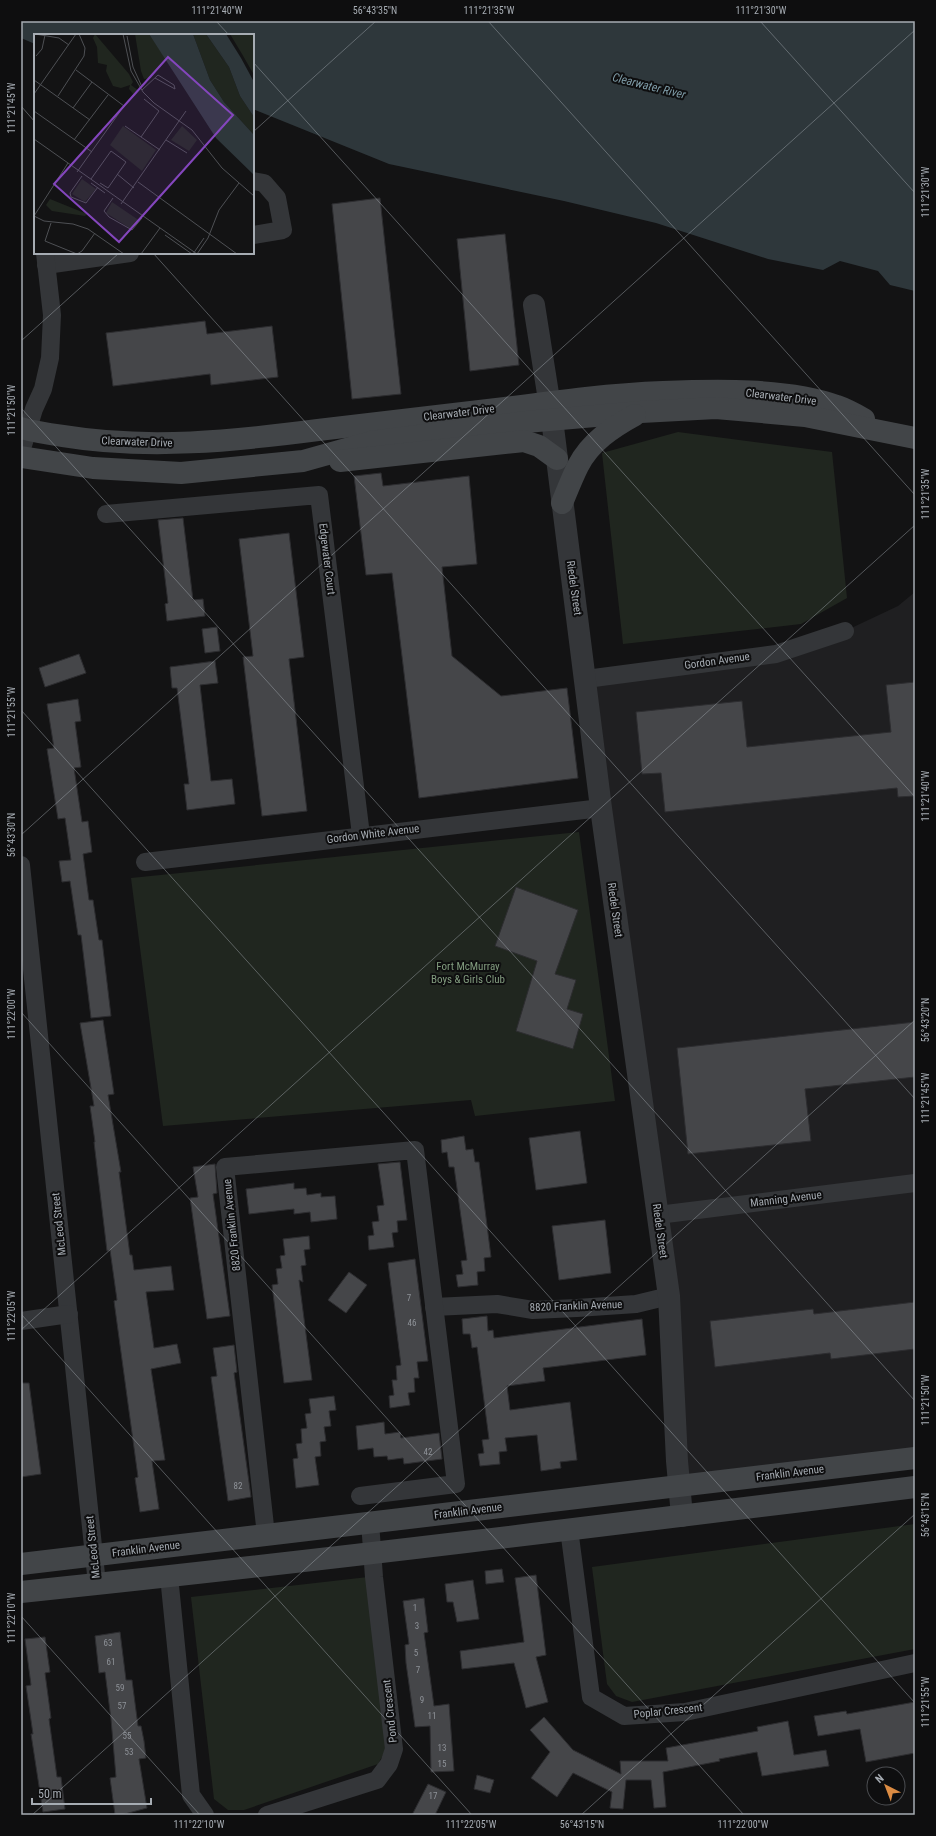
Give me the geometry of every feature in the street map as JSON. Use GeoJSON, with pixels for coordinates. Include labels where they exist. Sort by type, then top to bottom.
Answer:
{"type":"FeatureCollection","features":[{"type":"Feature","properties":{"kind":"main road","name":"Clearwater Drive"},"geometry":{"type":"LineString","coordinates":[[21,457],[93,468],[181,473],[303,461],[371,442],[649,393],[725,392],[770,394],[801,398],[836,406],[891,432]]}},
{"type":"Feature","properties":{"kind":"main road","name":"Clearwater Drive"},"geometry":{"type":"LineString","coordinates":[[25,429],[112,442],[145,444],[216,441],[550,411],[641,412],[716,408],[805,416],[915,438]]}},
{"type":"Feature","properties":{"kind":"main road"},"geometry":{"type":"LineString","coordinates":[[562,503],[578,465],[594,444],[612,428],[641,412]]}},
{"type":"Feature","properties":{"kind":"main road"},"geometry":{"type":"LineString","coordinates":[[303,461],[339,461],[524,441],[539,446],[557,459]]}},
{"type":"Feature","properties":{"kind":"main road","name":"Franklin Avenue"},"geometry":{"type":"LineString","coordinates":[[21,1564],[915,1458]]}},
{"type":"Feature","properties":{"kind":"main road"},"geometry":{"type":"LineString","coordinates":[[21,1592],[682,1516],[915,1487]]}},
{"type":"Feature","properties":{"kind":"street"},"geometry":{"type":"LineString","coordinates":[[254,181],[264,183],[277,198],[283,230],[254,235]]}},
{"type":"Feature","properties":{"kind":"street"},"geometry":{"type":"LineString","coordinates":[[21,452],[25,429],[43,389],[50,358],[52,315],[46,259],[116,254]]}},
{"type":"Feature","properties":{"kind":"street","name":"Riedel Street"},"geometry":{"type":"LineString","coordinates":[[534,305],[557,459],[586,679],[601,808],[669,1296],[677,1461],[682,1516]]}},
{"type":"Feature","properties":{"kind":"street","name":"Edgewater Court"},"geometry":{"type":"LineString","coordinates":[[106,514],[318,495],[361,835]]}},
{"type":"Feature","properties":{"kind":"street","name":"Gordon Avenue"},"geometry":{"type":"LineString","coordinates":[[586,679],[776,654],[845,631]]}},
{"type":"Feature","properties":{"kind":"street","name":"Gordon White Avenue"},"geometry":{"type":"LineString","coordinates":[[145,862],[361,835],[601,808]]}},
{"type":"Feature","properties":{"kind":"street","name":"McLeod Street"},"geometry":{"type":"LineString","coordinates":[[21,865],[97,1584]]}},
{"type":"Feature","properties":{"kind":"street","name":"8820 Franklin Avenue"},"geometry":{"type":"LineString","coordinates":[[266,1535],[225,1167],[415,1150],[456,1484],[360,1496]]}},
{"type":"Feature","properties":{"kind":"street","name":"Manning Avenue"},"geometry":{"type":"LineString","coordinates":[[658,1215],[915,1183]]}},
{"type":"Feature","properties":{"kind":"street","name":"8820 Franklin Avenue"},"geometry":{"type":"LineString","coordinates":[[434,1308],[497,1304],[534,1310],[577,1308],[636,1304],[669,1296]]}},
{"type":"Feature","properties":{"kind":"street"},"geometry":{"type":"LineString","coordinates":[[21,1321],[69,1314]]}},
{"type":"Feature","properties":{"kind":"street","name":"Pond Crescent"},"geometry":{"type":"LineString","coordinates":[[267,1815],[377,1780],[389,1764],[394,1749],[370,1522]]}},
{"type":"Feature","properties":{"kind":"street","name":"Poplar Crescent"},"geometry":{"type":"LineString","coordinates":[[569,1529],[591,1698],[624,1716],[685,1712],[915,1663]]}},
{"type":"Feature","properties":{"kind":"street"},"geometry":{"type":"LineString","coordinates":[[169,1576],[191,1795],[205,1815]]}},
{"type":"Feature","properties":{"kind":"shaded area"},"geometry":{"type":"Polygon","coordinates":[[[915,592],[915,1458],[680,1487],[586,679],[776,654],[845,631],[898,606],[915,592]]]}},
{"type":"Feature","properties":{"kind":"green space"},"geometry":{"type":"Polygon","coordinates":[[[678,432],[832,452],[847,598],[801,624],[623,644],[602,453],[678,432]]]}},
{"type":"Feature","properties":{"kind":"green space","name":"Fort McMurray Boys & Girls Club"},"geometry":{"type":"Polygon","coordinates":[[[579,832],[615,1101],[475,1116],[471,1100],[163,1126],[131,878],[579,832]]]}},
{"type":"Feature","properties":{"kind":"green space"},"geometry":{"type":"Polygon","coordinates":[[[915,1524],[915,1649],[632,1702],[616,1696],[607,1684],[592,1567],[915,1524]]]}},
{"type":"Feature","properties":{"kind":"green space"},"geometry":{"type":"Polygon","coordinates":[[[368,1577],[387,1748],[378,1764],[244,1810],[228,1810],[214,1799],[191,1597],[368,1577]]]}},
{"type":"Feature","properties":{"kind":"water","name":"Clearwater River"},"geometry":{"type":"Polygon","coordinates":[[[21,21],[915,21],[915,291],[890,285],[878,271],[840,261],[823,270],[768,259],[656,223],[564,201],[389,164],[254,109],[254,34],[34,34],[34,44],[21,38],[21,21]]]}},
{"type":"Feature","properties":{"kind":"building"},"geometry":{"type":"Polygon","coordinates":[[[380,198],[401,394],[352,399],[332,204],[380,198]]]}},
{"type":"Feature","properties":{"kind":"building"},"geometry":{"type":"Polygon","coordinates":[[[505,234],[519,365],[470,371],[457,239],[505,234]]]}},
{"type":"Feature","properties":{"kind":"building"},"geometry":{"type":"Polygon","coordinates":[[[205,321],[207,334],[272,326],[278,377],[211,385],[210,374],[113,386],[106,333],[205,321]]]}},
{"type":"Feature","properties":{"kind":"building"},"geometry":{"type":"Polygon","coordinates":[[[381,473],[383,486],[469,476],[477,564],[442,567],[452,656],[501,696],[567,688],[578,778],[419,798],[392,573],[366,575],[354,476],[381,473]]]}},
{"type":"Feature","properties":{"kind":"building"},"geometry":{"type":"Polygon","coordinates":[[[183,518],[193,600],[203,599],[205,616],[167,621],[165,604],[168,603],[158,520],[183,518]]]}},
{"type":"Feature","properties":{"kind":"building"},"geometry":{"type":"Polygon","coordinates":[[[289,533],[304,657],[289,659],[307,811],[262,816],[243,657],[253,656],[239,539],[289,533]]]}},
{"type":"Feature","properties":{"kind":"building"},"geometry":{"type":"Polygon","coordinates":[[[217,627],[220,651],[205,653],[202,629],[217,627]]]}},
{"type":"Feature","properties":{"kind":"building"},"geometry":{"type":"Polygon","coordinates":[[[79,654],[86,673],[45,687],[39,668],[79,654]]]}},
{"type":"Feature","properties":{"kind":"building"},"geometry":{"type":"Polygon","coordinates":[[[215,661],[218,683],[200,685],[211,781],[232,779],[235,804],[187,810],[184,784],[189,784],[177,688],[172,688],[170,667],[215,661]]]}},
{"type":"Feature","properties":{"kind":"building"},"geometry":{"type":"Polygon","coordinates":[[[915,682],[915,796],[898,797],[897,788],[665,812],[661,773],[642,774],[636,712],[742,701],[747,747],[891,732],[886,685],[915,682]]]}},
{"type":"Feature","properties":{"kind":"building"},"geometry":{"type":"Polygon","coordinates":[[[78,699],[81,721],[75,722],[81,767],[74,768],[82,822],[88,821],[92,852],[83,854],[89,900],[93,900],[99,940],[102,940],[111,1016],[91,1018],[81,935],[78,935],[70,881],[62,882],[59,861],[71,860],[65,818],[58,819],[47,749],[54,748],[47,704],[78,699]]]}},
{"type":"Feature","properties":{"kind":"building"},"geometry":{"type":"Polygon","coordinates":[[[516,887],[578,910],[555,974],[576,980],[567,1009],[583,1014],[573,1049],[516,1031],[537,961],[495,946],[516,887]]]}},
{"type":"Feature","properties":{"kind":"building"},"geometry":{"type":"Polygon","coordinates":[[[103,1020],[114,1094],[108,1095],[121,1172],[119,1172],[130,1255],[132,1255],[134,1270],[171,1266],[174,1290],[146,1292],[154,1348],[177,1344],[181,1363],[151,1369],[165,1460],[152,1461],[159,1509],[140,1512],[135,1478],[138,1477],[114,1301],[117,1300],[110,1250],[107,1251],[94,1142],[90,1106],[94,1106],[80,1023],[103,1020]]]}},
{"type":"Feature","properties":{"kind":"building"},"geometry":{"type":"Polygon","coordinates":[[[915,1022],[915,1077],[805,1089],[811,1141],[688,1154],[677,1048],[915,1022]]]}},
{"type":"Feature","properties":{"kind":"building"},"geometry":{"type":"Polygon","coordinates":[[[580,1131],[587,1183],[536,1190],[529,1138],[580,1131]]]}},
{"type":"Feature","properties":{"kind":"building"},"geometry":{"type":"Polygon","coordinates":[[[464,1136],[466,1150],[473,1149],[475,1162],[479,1162],[491,1257],[484,1258],[485,1271],[477,1272],[478,1285],[458,1287],[456,1275],[463,1274],[461,1261],[467,1260],[454,1167],[449,1167],[447,1152],[442,1153],[441,1140],[464,1136]]]}},
{"type":"Feature","properties":{"kind":"building"},"geometry":{"type":"Polygon","coordinates":[[[400,1162],[407,1220],[397,1221],[398,1232],[392,1233],[394,1247],[369,1250],[368,1236],[374,1235],[372,1222],[379,1221],[377,1206],[384,1205],[378,1164],[400,1162]]]}},
{"type":"Feature","properties":{"kind":"building"},"geometry":{"type":"Polygon","coordinates":[[[215,1164],[217,1193],[213,1194],[230,1316],[207,1319],[190,1198],[198,1197],[193,1167],[215,1164]]]}},
{"type":"Feature","properties":{"kind":"building"},"geometry":{"type":"Polygon","coordinates":[[[294,1183],[294,1189],[306,1188],[307,1195],[321,1193],[321,1197],[335,1196],[337,1219],[311,1222],[310,1212],[294,1214],[294,1209],[249,1214],[246,1189],[294,1183]]]}},
{"type":"Feature","properties":{"kind":"building"},"geometry":{"type":"Polygon","coordinates":[[[605,1220],[611,1273],[559,1280],[552,1226],[605,1220]]]}},
{"type":"Feature","properties":{"kind":"building"},"geometry":{"type":"Polygon","coordinates":[[[309,1236],[310,1249],[304,1250],[306,1265],[301,1266],[303,1282],[299,1280],[312,1380],[284,1383],[272,1285],[278,1284],[276,1269],[282,1268],[280,1256],[285,1255],[283,1239],[309,1236]]]}},
{"type":"Feature","properties":{"kind":"building"},"geometry":{"type":"Polygon","coordinates":[[[415,1259],[428,1361],[417,1362],[419,1378],[414,1378],[415,1392],[408,1393],[410,1405],[390,1408],[389,1396],[394,1395],[392,1380],[397,1380],[396,1366],[401,1365],[388,1263],[415,1259]]]}},
{"type":"Feature","properties":{"kind":"building"},"geometry":{"type":"Polygon","coordinates":[[[349,1272],[367,1285],[346,1313],[328,1300],[349,1272]]]}},
{"type":"Feature","properties":{"kind":"building"},"geometry":{"type":"Polygon","coordinates":[[[915,1302],[915,1349],[831,1359],[830,1353],[715,1367],[710,1321],[813,1309],[814,1314],[915,1302]]]}},
{"type":"Feature","properties":{"kind":"building"},"geometry":{"type":"Polygon","coordinates":[[[487,1316],[488,1331],[493,1330],[494,1338],[642,1319],[646,1355],[543,1368],[545,1381],[507,1386],[510,1410],[570,1402],[577,1460],[560,1462],[561,1468],[541,1471],[537,1435],[505,1438],[507,1451],[499,1452],[500,1464],[480,1466],[478,1454],[484,1453],[482,1440],[489,1439],[477,1347],[472,1348],[470,1334],[463,1334],[462,1319],[487,1316]]]}},
{"type":"Feature","properties":{"kind":"building"},"geometry":{"type":"Polygon","coordinates":[[[234,1345],[237,1372],[234,1373],[251,1497],[228,1501],[211,1377],[217,1376],[213,1348],[234,1345]]]}},
{"type":"Feature","properties":{"kind":"building"},"geometry":{"type":"Polygon","coordinates":[[[21,1383],[29,1383],[41,1474],[21,1477],[21,1383]]]}},
{"type":"Feature","properties":{"kind":"building"},"geometry":{"type":"Polygon","coordinates":[[[334,1396],[336,1410],[329,1411],[331,1426],[324,1427],[326,1441],[320,1442],[321,1456],[315,1457],[319,1485],[296,1488],[293,1459],[298,1458],[296,1444],[302,1443],[301,1429],[307,1428],[305,1414],[311,1413],[309,1399],[334,1396]]]}},
{"type":"Feature","properties":{"kind":"building"},"geometry":{"type":"Polygon","coordinates":[[[384,1422],[385,1434],[400,1432],[401,1438],[439,1433],[442,1459],[404,1464],[403,1458],[388,1460],[387,1456],[374,1457],[373,1448],[358,1450],[356,1426],[384,1422]]]}},
{"type":"Feature","properties":{"kind":"building"},"geometry":{"type":"Polygon","coordinates":[[[502,1569],[504,1582],[486,1584],[485,1571],[502,1569]]]}},
{"type":"Feature","properties":{"kind":"building"},"geometry":{"type":"Polygon","coordinates":[[[536,1575],[546,1655],[536,1657],[548,1702],[526,1708],[514,1663],[462,1669],[460,1651],[524,1642],[515,1578],[536,1575]]]}},
{"type":"Feature","properties":{"kind":"building"},"geometry":{"type":"Polygon","coordinates":[[[473,1580],[479,1619],[457,1622],[453,1602],[447,1602],[445,1584],[473,1580]]]}},
{"type":"Feature","properties":{"kind":"building"},"geometry":{"type":"Polygon","coordinates":[[[424,1598],[428,1632],[424,1633],[434,1706],[449,1704],[454,1771],[431,1772],[430,1726],[415,1727],[406,1663],[405,1645],[409,1644],[403,1601],[424,1598]]]}},
{"type":"Feature","properties":{"kind":"building"},"geometry":{"type":"Polygon","coordinates":[[[120,1632],[126,1680],[132,1680],[138,1726],[141,1726],[144,1741],[146,1758],[139,1759],[147,1808],[121,1815],[115,1815],[110,1778],[116,1777],[111,1719],[105,1672],[99,1673],[95,1636],[120,1632]]]}},
{"type":"Feature","properties":{"kind":"building"},"geometry":{"type":"Polygon","coordinates":[[[45,1637],[50,1672],[45,1673],[51,1718],[49,1719],[57,1777],[61,1777],[65,1809],[43,1812],[31,1734],[33,1734],[26,1686],[31,1685],[25,1639],[45,1637]]]}},
{"type":"Feature","properties":{"kind":"building"},"geometry":{"type":"Polygon","coordinates":[[[915,1702],[915,1753],[866,1762],[860,1729],[818,1736],[814,1716],[846,1711],[847,1714],[915,1702]]]}},
{"type":"Feature","properties":{"kind":"building"},"geometry":{"type":"Polygon","coordinates":[[[544,1717],[573,1750],[621,1774],[620,1761],[668,1761],[666,1748],[758,1731],[757,1727],[788,1721],[794,1755],[826,1750],[829,1766],[762,1776],[757,1752],[719,1759],[720,1761],[663,1772],[666,1807],[654,1808],[651,1780],[626,1780],[623,1809],[610,1808],[612,1792],[573,1773],[557,1797],[531,1778],[550,1752],[530,1730],[544,1717]]]}},
{"type":"Feature","properties":{"kind":"building"},"geometry":{"type":"Polygon","coordinates":[[[477,1775],[494,1780],[490,1793],[474,1789],[477,1775]]]}},
{"type":"Feature","properties":{"kind":"building"},"geometry":{"type":"Polygon","coordinates":[[[428,1784],[446,1792],[435,1815],[412,1815],[428,1784]]]}}]}
